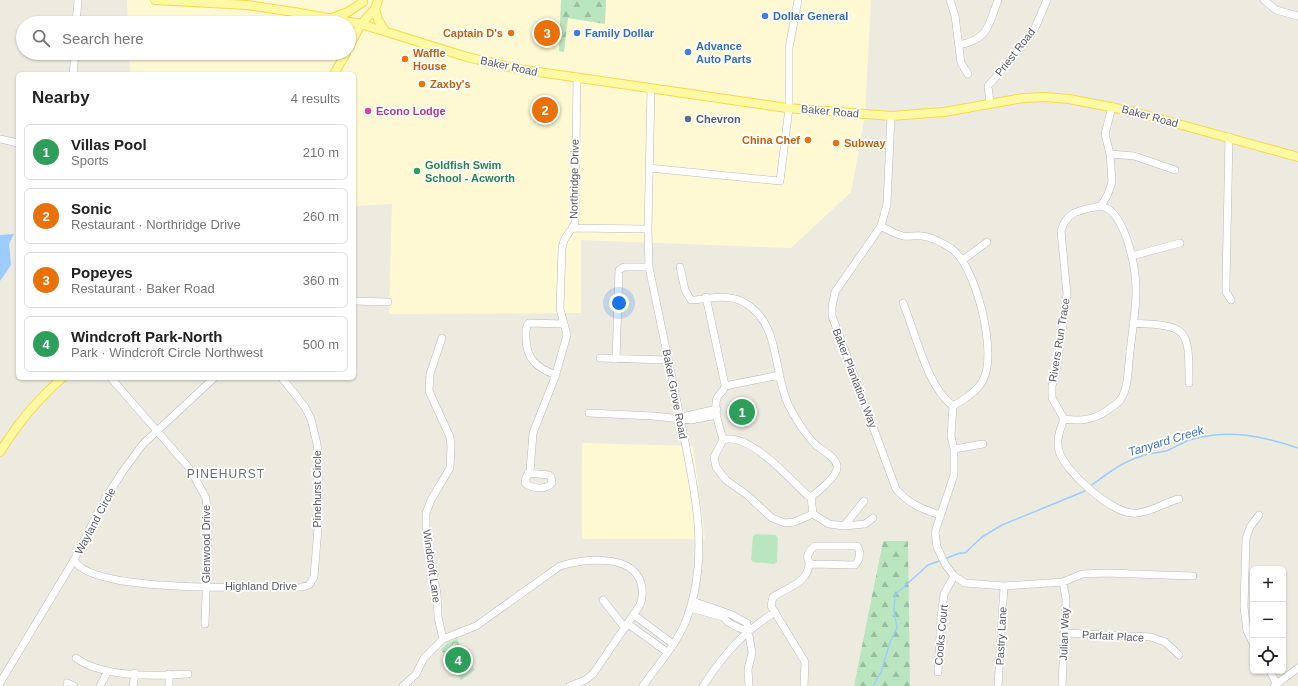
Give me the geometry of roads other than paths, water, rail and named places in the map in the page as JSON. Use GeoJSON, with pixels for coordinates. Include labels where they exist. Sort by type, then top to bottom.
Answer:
{"type":"FeatureCollection","features":[{"type":"Feature","properties":{"kind":"main road","name":"Baker Road"},"geometry":{"type":"LineString","coordinates":[[155,0],[247,5],[317,16]]}},
{"type":"Feature","properties":{"kind":"main road"},"geometry":{"type":"LineString","coordinates":[[356,34],[361,24],[375,9],[378,0]]}},
{"type":"Feature","properties":{"kind":"main road"},"geometry":{"type":"LineString","coordinates":[[336,16],[348,12],[363,1]]}},
{"type":"Feature","properties":{"kind":"main road"},"geometry":{"type":"LineString","coordinates":[[361,24],[363,1]]}},
{"type":"Feature","properties":{"kind":"main road"},"geometry":{"type":"LineString","coordinates":[[375,9],[378,20],[385,31]]}},
{"type":"Feature","properties":{"kind":"main road","name":"Baker Road"},"geometry":{"type":"LineString","coordinates":[[356,23],[467,57],[518,69],[789,108],[891,116],[944,112],[1023,98],[1045,97],[1093,102],[1229,137],[1298,157]]}},
{"type":"Feature","properties":{"kind":"main road"},"geometry":{"type":"LineString","coordinates":[[335,72],[342,60]]}},
{"type":"Feature","properties":{"kind":"main road"},"geometry":{"type":"LineString","coordinates":[[0,452],[26,415],[60,380]]}},
{"type":"Feature","properties":{"kind":"street"},"geometry":{"type":"LineString","coordinates":[[77,16],[78,0]]}},
{"type":"Feature","properties":{"kind":"street"},"geometry":{"type":"LineString","coordinates":[[950,0],[955,16],[961,63],[968,74]]}},
{"type":"Feature","properties":{"kind":"street"},"geometry":{"type":"LineString","coordinates":[[959,45],[974,42],[985,34],[998,0]]}},
{"type":"Feature","properties":{"kind":"street","name":"Priest Road"},"geometry":{"type":"LineString","coordinates":[[990,103],[988,86],[1024,44],[1035,28],[1047,0]]}},
{"type":"Feature","properties":{"kind":"street"},"geometry":{"type":"LineString","coordinates":[[1264,0],[1276,10],[1298,16]]}},
{"type":"Feature","properties":{"kind":"street"},"geometry":{"type":"LineString","coordinates":[[649,168],[780,181],[789,108],[789,48],[798,2]]}},
{"type":"Feature","properties":{"kind":"street"},"geometry":{"type":"LineString","coordinates":[[73,72],[74,60]]}},
{"type":"Feature","properties":{"kind":"street","name":"Northridge Drive"},"geometry":{"type":"LineString","coordinates":[[577,77],[575,222],[572,228],[648,229]]}},
{"type":"Feature","properties":{"kind":"street","name":"Baker Grove Road"},"geometry":{"type":"LineString","coordinates":[[643,686],[668,652],[684,625],[691,604],[698,552],[698,518],[695,492],[650,267],[648,229],[651,88]]}},
{"type":"Feature","properties":{"kind":"street"},"geometry":{"type":"LineString","coordinates":[[1112,107],[1105,134],[1110,154],[1112,182],[1108,194],[1101,206],[1111,211],[1117,219],[1128,240],[1132,256],[1136,291],[1126,386],[1121,400],[1106,411],[1091,419],[1078,421],[1064,419],[1057,438],[1059,453],[1065,464],[1106,502],[1120,511],[1134,514],[1150,509],[1167,501],[1179,499]]}},
{"type":"Feature","properties":{"kind":"street","name":"Baker Plantation Way"},"geometry":{"type":"LineString","coordinates":[[891,116],[887,204],[881,226],[835,292],[832,306],[832,316],[896,489],[906,500],[922,509],[940,515]]}},
{"type":"Feature","properties":{"kind":"street"},"geometry":{"type":"LineString","coordinates":[[1229,137],[1226,292],[1231,300]]}},
{"type":"Feature","properties":{"kind":"street"},"geometry":{"type":"LineString","coordinates":[[0,139],[16,143]]}},
{"type":"Feature","properties":{"kind":"street"},"geometry":{"type":"LineString","coordinates":[[1110,154],[1134,156],[1175,170]]}},
{"type":"Feature","properties":{"kind":"street","name":"Rivers Run Trace"},"geometry":{"type":"LineString","coordinates":[[1064,419],[1052,398],[1052,386],[1063,333],[1067,294],[1062,231],[1064,221],[1069,216],[1081,210],[1101,206]]}},
{"type":"Feature","properties":{"kind":"street"},"geometry":{"type":"LineString","coordinates":[[881,226],[903,236],[922,236],[938,240],[954,250],[963,260],[982,308],[987,328],[989,364],[983,381],[953,406],[951,436],[954,449],[954,475],[935,532],[937,547],[945,564],[954,576],[965,583],[1004,586],[1063,582],[1082,574],[1106,572],[1193,576]]}},
{"type":"Feature","properties":{"kind":"street"},"geometry":{"type":"LineString","coordinates":[[528,473],[530,471],[533,432],[556,375],[567,335],[560,309],[562,248],[564,240],[572,228]]}},
{"type":"Feature","properties":{"kind":"street"},"geometry":{"type":"LineString","coordinates":[[963,260],[987,242]]}},
{"type":"Feature","properties":{"kind":"street"},"geometry":{"type":"LineString","coordinates":[[1132,256],[1180,242]]}},
{"type":"Feature","properties":{"kind":"street"},"geometry":{"type":"LineString","coordinates":[[616,359],[619,270],[624,267],[650,267]]}},
{"type":"Feature","properties":{"kind":"street"},"geometry":{"type":"LineString","coordinates":[[680,267],[688,298],[691,300],[719,296],[738,300],[759,314],[771,338],[788,405],[801,427],[817,446],[835,460],[838,466],[837,471],[829,481],[812,497]]}},
{"type":"Feature","properties":{"kind":"street"},"geometry":{"type":"LineString","coordinates":[[706,297],[725,386]]}},
{"type":"Feature","properties":{"kind":"street"},"geometry":{"type":"LineString","coordinates":[[356,301],[388,302]]}},
{"type":"Feature","properties":{"kind":"street"},"geometry":{"type":"LineString","coordinates":[[903,303],[930,374],[940,395],[953,406]]}},
{"type":"Feature","properties":{"kind":"street"},"geometry":{"type":"LineString","coordinates":[[556,375],[542,370],[528,355],[526,347],[526,328],[529,323],[563,324]]}},
{"type":"Feature","properties":{"kind":"street"},"geometry":{"type":"LineString","coordinates":[[1133,323],[1166,325],[1178,329],[1184,336],[1189,350],[1189,383]]}},
{"type":"Feature","properties":{"kind":"street","name":"Windcroft Lane"},"geometry":{"type":"LineString","coordinates":[[442,338],[430,374],[429,391],[450,437],[450,468],[431,500],[426,513],[426,531],[437,594],[438,618],[443,639]]}},
{"type":"Feature","properties":{"kind":"street"},"geometry":{"type":"LineString","coordinates":[[600,358],[668,360]]}},
{"type":"Feature","properties":{"kind":"street"},"geometry":{"type":"LineString","coordinates":[[780,374],[725,386],[718,396],[717,412],[723,440],[714,457],[716,467],[726,480],[756,503],[772,518],[785,523],[794,522],[813,514]]}},
{"type":"Feature","properties":{"kind":"street","name":"Glenwood Drive"},"geometry":{"type":"LineString","coordinates":[[113,380],[190,469],[206,498],[208,515],[205,624]]}},
{"type":"Feature","properties":{"kind":"street","name":"Wayland Circle"},"geometry":{"type":"LineString","coordinates":[[0,684],[74,560],[105,499],[143,444],[212,380]]}},
{"type":"Feature","properties":{"kind":"street","name":"Pinehurst Circle"},"geometry":{"type":"LineString","coordinates":[[284,380],[305,407],[317,444],[319,464],[318,528],[314,577],[309,585]]}},
{"type":"Feature","properties":{"kind":"street"},"geometry":{"type":"LineString","coordinates":[[589,413],[680,418],[717,412]]}},
{"type":"Feature","properties":{"kind":"street"},"geometry":{"type":"LineString","coordinates":[[723,440],[732,439],[765,456],[807,495],[812,497]]}},
{"type":"Feature","properties":{"kind":"street"},"geometry":{"type":"LineString","coordinates":[[954,449],[982,444]]}},
{"type":"Feature","properties":{"kind":"street"},"geometry":{"type":"LineString","coordinates":[[812,497],[813,514]]}},
{"type":"Feature","properties":{"kind":"street"},"geometry":{"type":"LineString","coordinates":[[844,526],[864,501]]}},
{"type":"Feature","properties":{"kind":"street"},"geometry":{"type":"LineString","coordinates":[[813,514],[829,524],[844,526],[865,524],[873,518]]}},
{"type":"Feature","properties":{"kind":"street"},"geometry":{"type":"LineString","coordinates":[[1250,638],[1247,631],[1244,607],[1246,539],[1250,527],[1259,515]]}},
{"type":"Feature","properties":{"kind":"street"},"geometry":{"type":"LineString","coordinates":[[804,686],[805,662],[771,606],[773,597],[804,579],[809,570],[808,554],[810,549],[815,546],[857,546],[859,549],[858,562],[854,565],[809,563]]}},
{"type":"Feature","properties":{"kind":"street","name":"Highland Drive"},"geometry":{"type":"LineString","coordinates":[[74,560],[90,572],[125,582],[146,585],[309,585]]}},
{"type":"Feature","properties":{"kind":"street"},"geometry":{"type":"LineString","coordinates":[[403,686],[416,674],[424,658],[443,639],[476,626],[526,592],[552,571],[569,563],[611,562],[630,568],[638,577],[642,590],[641,602],[627,626],[593,674],[580,683],[570,686]]}},
{"type":"Feature","properties":{"kind":"street","name":"Cooks Court"},"geometry":{"type":"LineString","coordinates":[[938,672],[944,594],[954,576]]}},
{"type":"Feature","properties":{"kind":"street","name":"Julian Way"},"geometry":{"type":"LineString","coordinates":[[1062,686],[1066,599],[1063,582]]}},
{"type":"Feature","properties":{"kind":"street","name":"Pastry Lane"},"geometry":{"type":"LineString","coordinates":[[998,686],[1004,586]]}},
{"type":"Feature","properties":{"kind":"street"},"geometry":{"type":"LineString","coordinates":[[603,600],[627,626],[668,652]]}},
{"type":"Feature","properties":{"kind":"street"},"geometry":{"type":"LineString","coordinates":[[691,604],[723,617],[730,618],[748,631]]}},
{"type":"Feature","properties":{"kind":"street"},"geometry":{"type":"LineString","coordinates":[[691,604],[741,619],[747,623],[752,652],[748,670],[749,686]]}},
{"type":"Feature","properties":{"kind":"street"},"geometry":{"type":"LineString","coordinates":[[703,686],[725,654],[748,631],[775,612]]}},
{"type":"Feature","properties":{"kind":"street"},"geometry":{"type":"LineString","coordinates":[[634,615],[673,644]]}},
{"type":"Feature","properties":{"kind":"street","name":"Parfait Place"},"geometry":{"type":"LineString","coordinates":[[1065,634],[1152,637],[1165,642],[1179,655]]}},
{"type":"Feature","properties":{"kind":"street"},"geometry":{"type":"LineString","coordinates":[[76,658],[91,667],[108,671],[188,674]]}},
{"type":"Feature","properties":{"kind":"street"},"geometry":{"type":"LineString","coordinates":[[1271,674],[1275,685],[1298,668]]}},
{"type":"Feature","properties":{"kind":"street"},"geometry":{"type":"LineString","coordinates":[[100,686],[108,671]]}},
{"type":"Feature","properties":{"kind":"street"},"geometry":{"type":"LineString","coordinates":[[133,686],[135,673]]}},
{"type":"Feature","properties":{"kind":"street"},"geometry":{"type":"LineString","coordinates":[[169,674],[169,686]]}},
{"type":"Feature","properties":{"kind":"water"},"geometry":{"type":"Polygon","coordinates":[[[14,234],[9,244],[11,265],[0,281],[0,235],[14,234]]]}},
{"type":"Feature","properties":{"kind":"waterway","name":"Tanyard Creek"},"geometry":{"type":"LineString","coordinates":[[1092,485],[1116,468],[1135,458],[1166,451],[1189,440],[1207,436],[1220,434],[1246,435],[1272,440],[1298,448]]}},
{"type":"Feature","properties":{"kind":"waterway","name":"Tanyard Creek"},"geometry":{"type":"LineString","coordinates":[[947,558],[960,553],[965,553],[982,537],[1002,525],[1085,491]]}},
{"type":"Feature","properties":{"kind":"waterway","name":"Tanyard Creek"},"geometry":{"type":"LineString","coordinates":[[873,686],[881,672],[890,642],[897,628],[894,611],[895,595],[928,565],[939,561]]}},
{"type":"Feature","properties":{"kind":"place","name":"Dollar General"},"geometry":{"type":"Point","coordinates":[765,16]}},
{"type":"Feature","properties":{"kind":"place","name":"Captain D's"},"geometry":{"type":"Point","coordinates":[511,33]}},
{"type":"Feature","properties":{"kind":"place","name":"Popeyes"},"geometry":{"type":"Point","coordinates":[547,33]}},
{"type":"Feature","properties":{"kind":"place","name":"Family Dollar"},"geometry":{"type":"Point","coordinates":[577,33]}},
{"type":"Feature","properties":{"kind":"place","name":"Advance Auto Parts"},"geometry":{"type":"Point","coordinates":[688,52]}},
{"type":"Feature","properties":{"kind":"place","name":"Waffle House"},"geometry":{"type":"Point","coordinates":[405,59]}},
{"type":"Feature","properties":{"kind":"place","name":"Zaxby's"},"geometry":{"type":"Point","coordinates":[422,84]}},
{"type":"Feature","properties":{"kind":"place","name":"Sonic"},"geometry":{"type":"Point","coordinates":[545,110]}},
{"type":"Feature","properties":{"kind":"place","name":"Econo Lodge"},"geometry":{"type":"Point","coordinates":[368,111]}},
{"type":"Feature","properties":{"kind":"place","name":"Chevron"},"geometry":{"type":"Point","coordinates":[688,119]}},
{"type":"Feature","properties":{"kind":"place","name":"China Chef"},"geometry":{"type":"Point","coordinates":[808,140]}},
{"type":"Feature","properties":{"kind":"place","name":"Subway"},"geometry":{"type":"Point","coordinates":[836,143]}},
{"type":"Feature","properties":{"kind":"place","name":"Goldfish Swim School - Acworth"},"geometry":{"type":"Point","coordinates":[417,171]}},
{"type":"Feature","properties":{"kind":"place","name":"Villas Pool"},"geometry":{"type":"Point","coordinates":[742,412]}},
{"type":"Feature","properties":{"kind":"place","name":"Windcroft Park-North"},"geometry":{"type":"Point","coordinates":[458,660]}},
{"type":"Feature","properties":{"kind":"district","name":"PINEHURST"},"geometry":{"type":"Point","coordinates":[226,474]}}]}
